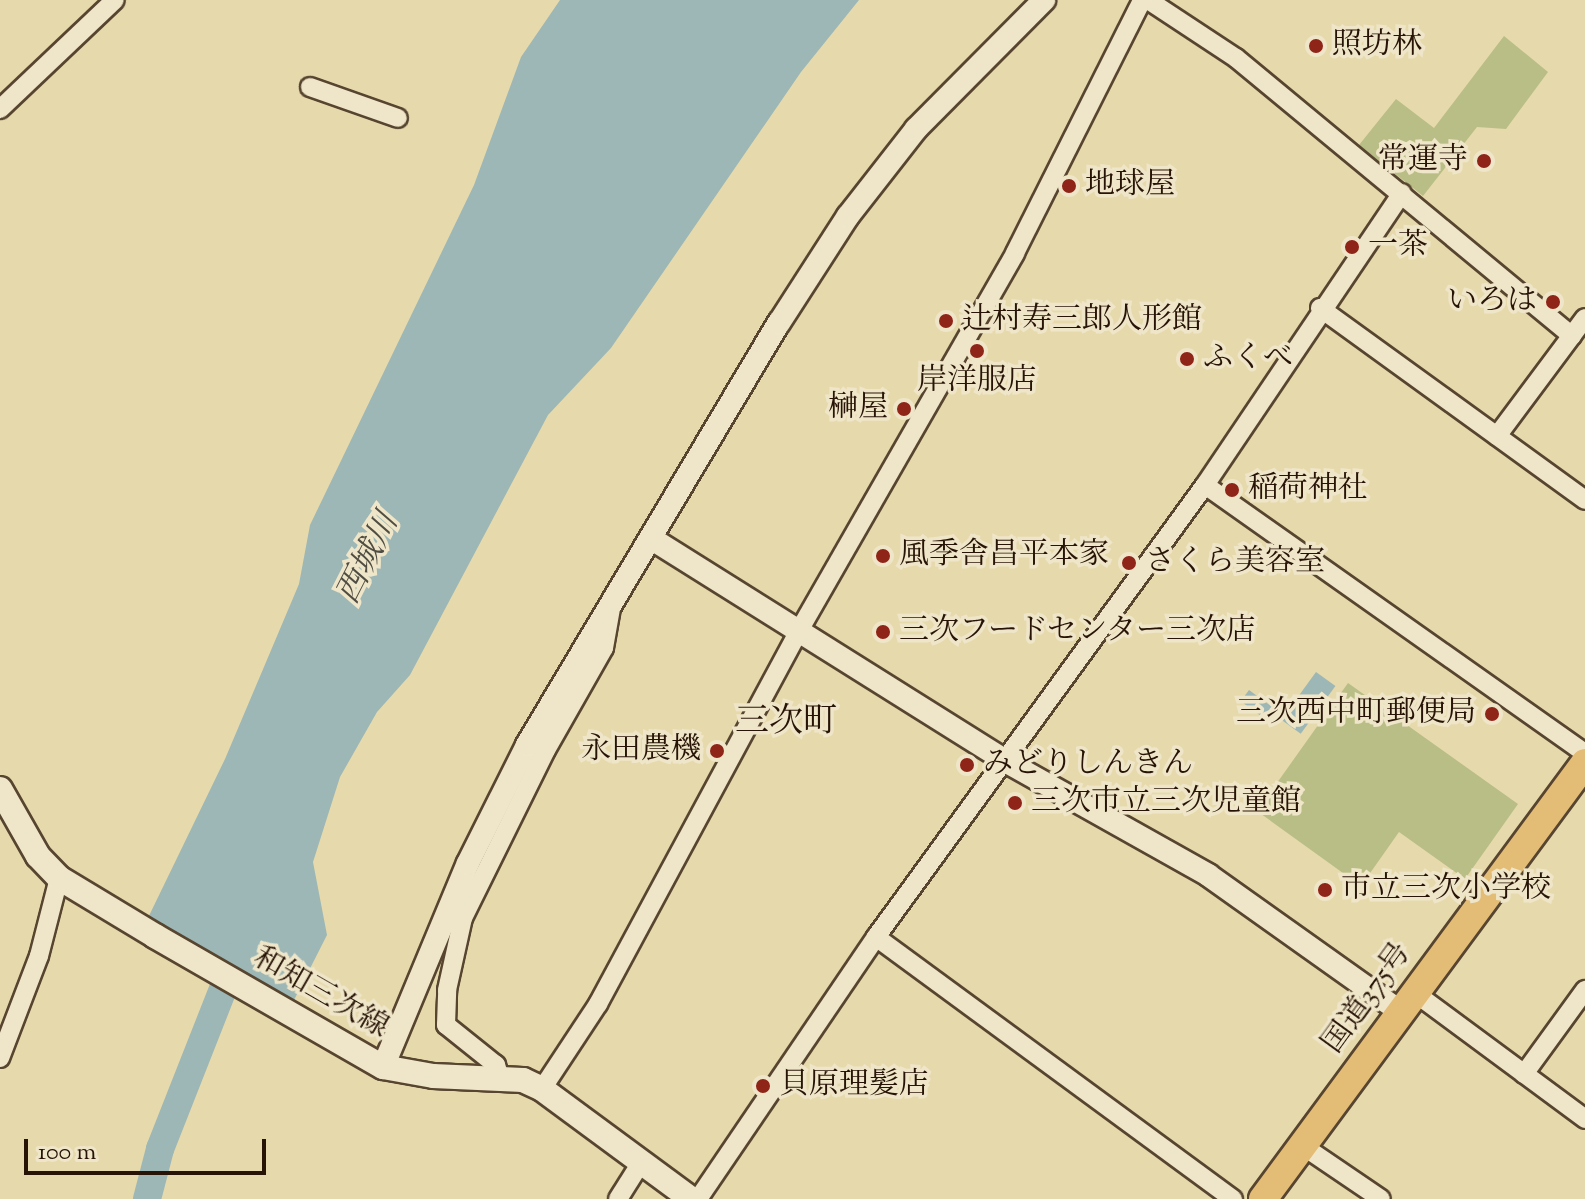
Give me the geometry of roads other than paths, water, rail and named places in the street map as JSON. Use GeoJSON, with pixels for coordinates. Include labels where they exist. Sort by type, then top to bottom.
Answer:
{"type":"FeatureCollection","features":[{"type":"Feature","properties":{"kind":"highway","name":"国道375号"},"geometry":{"type":"LineString","coordinates":[[1263,1199],[1585,763]]}},
{"type":"Feature","properties":{"kind":"main road","name":"和知三次線"},"geometry":{"type":"LineString","coordinates":[[0,789],[38,856],[59,878],[383,1067],[433,1076],[500,1078],[542,1089],[691,1199]]}},
{"type":"Feature","properties":{"kind":"street"},"geometry":{"type":"LineString","coordinates":[[0,109],[115,0]]}},
{"type":"Feature","properties":{"kind":"street"},"geometry":{"type":"LineString","coordinates":[[383,1067],[468,863],[527,745],[848,216],[916,129],[1044,0]]}},
{"type":"Feature","properties":{"kind":"street"},"geometry":{"type":"LineString","coordinates":[[542,1089],[598,1004],[800,629],[1015,253],[1152,1],[1236,58],[1572,336]]}},
{"type":"Feature","properties":{"kind":"street"},"geometry":{"type":"LineString","coordinates":[[310,87],[398,118]]}},
{"type":"Feature","properties":{"kind":"street"},"geometry":{"type":"LineString","coordinates":[[698,1199],[876,937],[1007,762],[1205,485],[1320,308],[1402,193]]}},
{"type":"Feature","properties":{"kind":"street"},"geometry":{"type":"LineString","coordinates":[[1320,308],[1585,500]]}},
{"type":"Feature","properties":{"kind":"street"},"geometry":{"type":"LineString","coordinates":[[1497,436],[1585,318]]}},
{"type":"Feature","properties":{"kind":"street"},"geometry":{"type":"LineString","coordinates":[[1205,485],[1585,753]]}},
{"type":"Feature","properties":{"kind":"street"},"geometry":{"type":"LineString","coordinates":[[652,539],[800,629],[1007,762],[1208,875],[1408,1003],[1581,1108]]}},
{"type":"Feature","properties":{"kind":"street"},"geometry":{"type":"LineString","coordinates":[[500,1078],[496,1065],[446,1025],[456,947],[463,918],[499,840],[604,648],[612,603]]}},
{"type":"Feature","properties":{"kind":"street"},"geometry":{"type":"LineString","coordinates":[[0,1058],[39,956],[59,878]]}},
{"type":"Feature","properties":{"kind":"street"},"geometry":{"type":"LineString","coordinates":[[876,937],[1233,1199]]}},
{"type":"Feature","properties":{"kind":"street"},"geometry":{"type":"LineString","coordinates":[[1524,1074],[1585,990]]}},
{"type":"Feature","properties":{"kind":"street"},"geometry":{"type":"LineString","coordinates":[[1303,1146],[1381,1199]]}},
{"type":"Feature","properties":{"kind":"street"},"geometry":{"type":"LineString","coordinates":[[618,1199],[640,1164]]}},
{"type":"Feature","properties":{"kind":"water"},"geometry":{"type":"Polygon","coordinates":[[[560,0],[859,0],[801,72],[611,348],[548,415],[410,675],[377,712],[340,777],[313,862],[327,935],[292,1004],[146,922],[225,759],[299,584],[310,525],[474,185],[521,57],[560,0]]]}},
{"type":"Feature","properties":{"kind":"water"},"geometry":{"type":"Polygon","coordinates":[[[1316,672],[1335,686],[1301,734],[1281,720],[1316,672]]]}},
{"type":"Feature","properties":{"kind":"water"},"geometry":{"type":"Polygon","coordinates":[[[1249,690],[1279,712],[1271,723],[1241,701],[1249,690]]]}},
{"type":"Feature","properties":{"kind":"waterway","name":"西城川"},"geometry":{"type":"LineString","coordinates":[[147,1199],[160,1149],[236,956]]}},
{"type":"Feature","properties":{"kind":"place","name":"照坊林"},"geometry":{"type":"Point","coordinates":[1316,46]}},
{"type":"Feature","properties":{"kind":"place","name":"常運寺"},"geometry":{"type":"Point","coordinates":[1484,161]}},
{"type":"Feature","properties":{"kind":"place","name":"地球屋"},"geometry":{"type":"Point","coordinates":[1069,186]}},
{"type":"Feature","properties":{"kind":"place","name":"一茶"},"geometry":{"type":"Point","coordinates":[1352,247]}},
{"type":"Feature","properties":{"kind":"place","name":"いろは"},"geometry":{"type":"Point","coordinates":[1553,302]}},
{"type":"Feature","properties":{"kind":"place","name":"辻村寿三郎人形館"},"geometry":{"type":"Point","coordinates":[946,321]}},
{"type":"Feature","properties":{"kind":"place","name":"岸洋服店"},"geometry":{"type":"Point","coordinates":[977,351]}},
{"type":"Feature","properties":{"kind":"place","name":"ふくべ"},"geometry":{"type":"Point","coordinates":[1187,359]}},
{"type":"Feature","properties":{"kind":"place","name":"榊屋"},"geometry":{"type":"Point","coordinates":[904,409]}},
{"type":"Feature","properties":{"kind":"place","name":"稲荷神社"},"geometry":{"type":"Point","coordinates":[1232,490]}},
{"type":"Feature","properties":{"kind":"place","name":"風季舎昌平本家"},"geometry":{"type":"Point","coordinates":[883,556]}},
{"type":"Feature","properties":{"kind":"place","name":"さくら美容室"},"geometry":{"type":"Point","coordinates":[1129,563]}},
{"type":"Feature","properties":{"kind":"place","name":"三次フードセンター三次店"},"geometry":{"type":"Point","coordinates":[883,632]}},
{"type":"Feature","properties":{"kind":"place","name":"三次西中町郵便局"},"geometry":{"type":"Point","coordinates":[1492,714]}},
{"type":"Feature","properties":{"kind":"place","name":"永田農機"},"geometry":{"type":"Point","coordinates":[717,751]}},
{"type":"Feature","properties":{"kind":"place","name":"みどりしんきん"},"geometry":{"type":"Point","coordinates":[967,765]}},
{"type":"Feature","properties":{"kind":"place","name":"三次市立三次児童館"},"geometry":{"type":"Point","coordinates":[1015,803]}},
{"type":"Feature","properties":{"kind":"place","name":"市立三次小学校"},"geometry":{"type":"Point","coordinates":[1325,890]}},
{"type":"Feature","properties":{"kind":"place","name":"貝原理髪店"},"geometry":{"type":"Point","coordinates":[763,1086]}},
{"type":"Feature","properties":{"kind":"district","name":"三次町"},"geometry":{"type":"Point","coordinates":[786,723]}}]}
